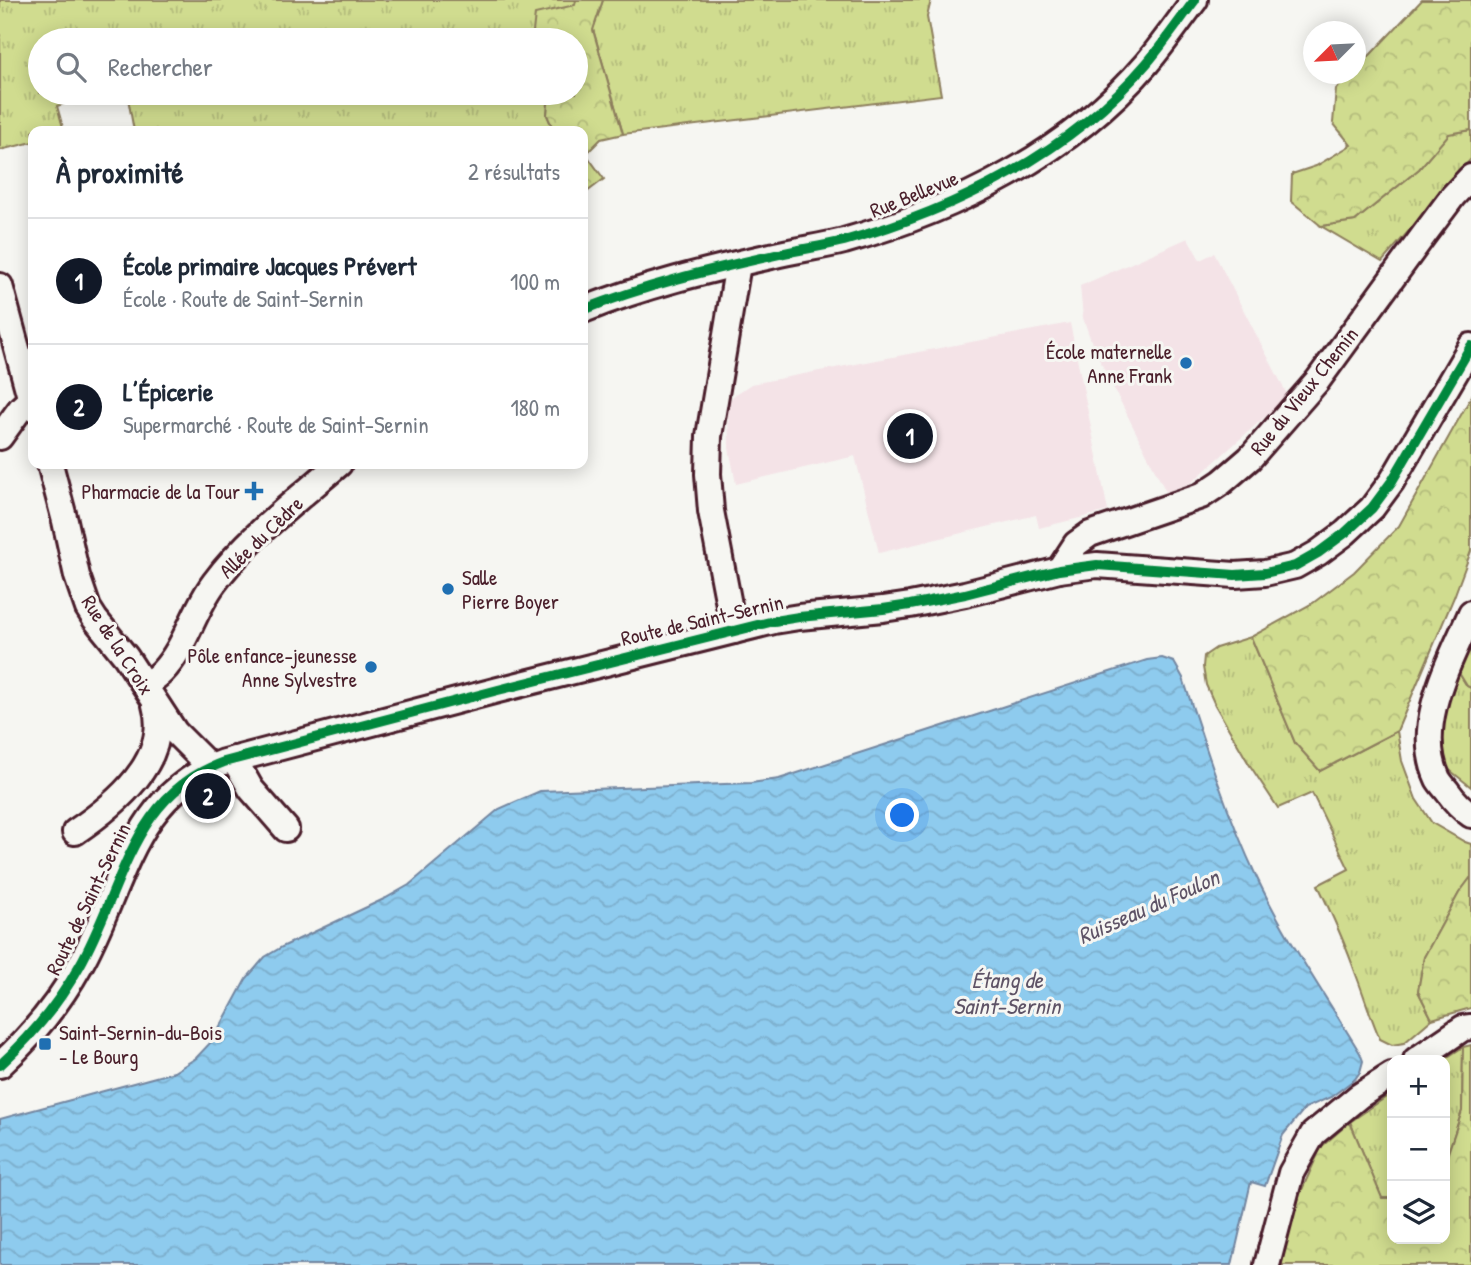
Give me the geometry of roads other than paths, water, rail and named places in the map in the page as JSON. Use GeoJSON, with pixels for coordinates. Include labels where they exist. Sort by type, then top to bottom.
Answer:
{"type":"FeatureCollection","features":[{"type":"Feature","properties":{"kind":"street","name":"Rue Bellevue"},"geometry":{"type":"LineString","coordinates":[[588,308],[640,290],[738,264],[842,241],[897,224],[942,206],[1018,168],[1057,144],[1097,113],[1146,64],[1195,0]]}},
{"type":"Feature","properties":{"kind":"street","name":"Rue du Vieux Chemin"},"geometry":{"type":"LineString","coordinates":[[1059,570],[1076,544],[1090,534],[1201,496],[1250,458],[1318,380],[1423,236],[1471,177]]}},
{"type":"Feature","properties":{"kind":"street"},"geometry":{"type":"LineString","coordinates":[[734,631],[711,511],[708,474],[709,436],[738,264]]}},
{"type":"Feature","properties":{"kind":"street"},"geometry":{"type":"LineString","coordinates":[[0,286],[28,387]]}},
{"type":"Feature","properties":{"kind":"street","name":"Route de Saint-Sernin"},"geometry":{"type":"LineString","coordinates":[[148,758],[161,754],[204,762],[234,760],[734,631],[799,617],[910,605],[1059,570],[1097,565],[1235,575],[1265,573],[1294,566],[1318,553],[1345,533],[1372,508],[1392,481],[1471,346]]}},
{"type":"Feature","properties":{"kind":"street"},"geometry":{"type":"LineString","coordinates":[[0,437],[20,408],[28,403]]}},
{"type":"Feature","properties":{"kind":"street","name":"Rue de la Croix"},"geometry":{"type":"LineString","coordinates":[[51,469],[82,594],[95,619],[126,657],[175,733],[204,762]]}},
{"type":"Feature","properties":{"kind":"street","name":"Allée du Cèdre"},"geometry":{"type":"LineString","coordinates":[[150,693],[174,657],[215,581],[235,557],[281,513],[333,469]]}},
{"type":"Feature","properties":{"kind":"street"},"geometry":{"type":"LineString","coordinates":[[1471,613],[1437,696],[1430,724],[1431,754],[1438,779],[1459,807],[1471,815]]}},
{"type":"Feature","properties":{"kind":"street","name":"Route de Saint-Sernin"},"geometry":{"type":"LineString","coordinates":[[75,832],[99,816],[126,792],[141,772],[158,731],[159,718],[150,693]]}},
{"type":"Feature","properties":{"kind":"street"},"geometry":{"type":"LineString","coordinates":[[234,760],[251,789],[286,830]]}},
{"type":"Feature","properties":{"kind":"street","name":"Route de Saint-Sernin"},"geometry":{"type":"LineString","coordinates":[[0,1065],[29,1036],[63,993],[81,964],[134,844],[151,816],[204,762]]}},
{"type":"Feature","properties":{"kind":"street"},"geometry":{"type":"LineString","coordinates":[[126,792],[139,789],[168,796]]}},
{"type":"Feature","properties":{"kind":"street"},"geometry":{"type":"LineString","coordinates":[[1423,1055],[1463,1028],[1471,1027]]}},
{"type":"Feature","properties":{"kind":"street"},"geometry":{"type":"LineString","coordinates":[[1267,1265],[1290,1173],[1313,1134],[1359,1096],[1387,1078]]}},
{"type":"Feature","properties":{"kind":"water","name":"Étang de Saint-Sernin"},"geometry":{"type":"Polygon","coordinates":[[[1162,658],[1174,662],[1183,678],[1226,805],[1268,901],[1363,1061],[1355,1079],[1331,1097],[1305,1108],[1283,1135],[1265,1186],[1251,1182],[1232,1265],[0,1265],[0,1119],[174,1072],[196,1058],[213,1040],[246,979],[265,957],[409,885],[499,809],[540,791],[751,783],[779,779],[1147,660],[1162,658]]]}},
{"type":"Feature","properties":{"kind":"place","name":"École maternelle Anne Frank"},"geometry":{"type":"Point","coordinates":[1186,363]}},
{"type":"Feature","properties":{"kind":"place","name":"École primaire Jacques Prévert"},"geometry":{"type":"Point","coordinates":[910,436]}},
{"type":"Feature","properties":{"kind":"place","name":"Pharmacie de la Tour"},"geometry":{"type":"Point","coordinates":[254,491]}},
{"type":"Feature","properties":{"kind":"place","name":"Salle Pierre Boyer"},"geometry":{"type":"Point","coordinates":[448,589]}},
{"type":"Feature","properties":{"kind":"place","name":"Pôle enfance-jeunesse Anne Sylvestre"},"geometry":{"type":"Point","coordinates":[371,667]}},
{"type":"Feature","properties":{"kind":"place","name":"L’Épicerie"},"geometry":{"type":"Point","coordinates":[208,796]}},
{"type":"Feature","properties":{"kind":"place","name":"Saint-Sernin-du-Bois - Le Bourg"},"geometry":{"type":"Point","coordinates":[45,1044]}},
{"type":"Feature","properties":{"kind":"water label","name":"Ruisseau du Foulon"},"geometry":{"type":"Point","coordinates":[1148,906]}}]}
